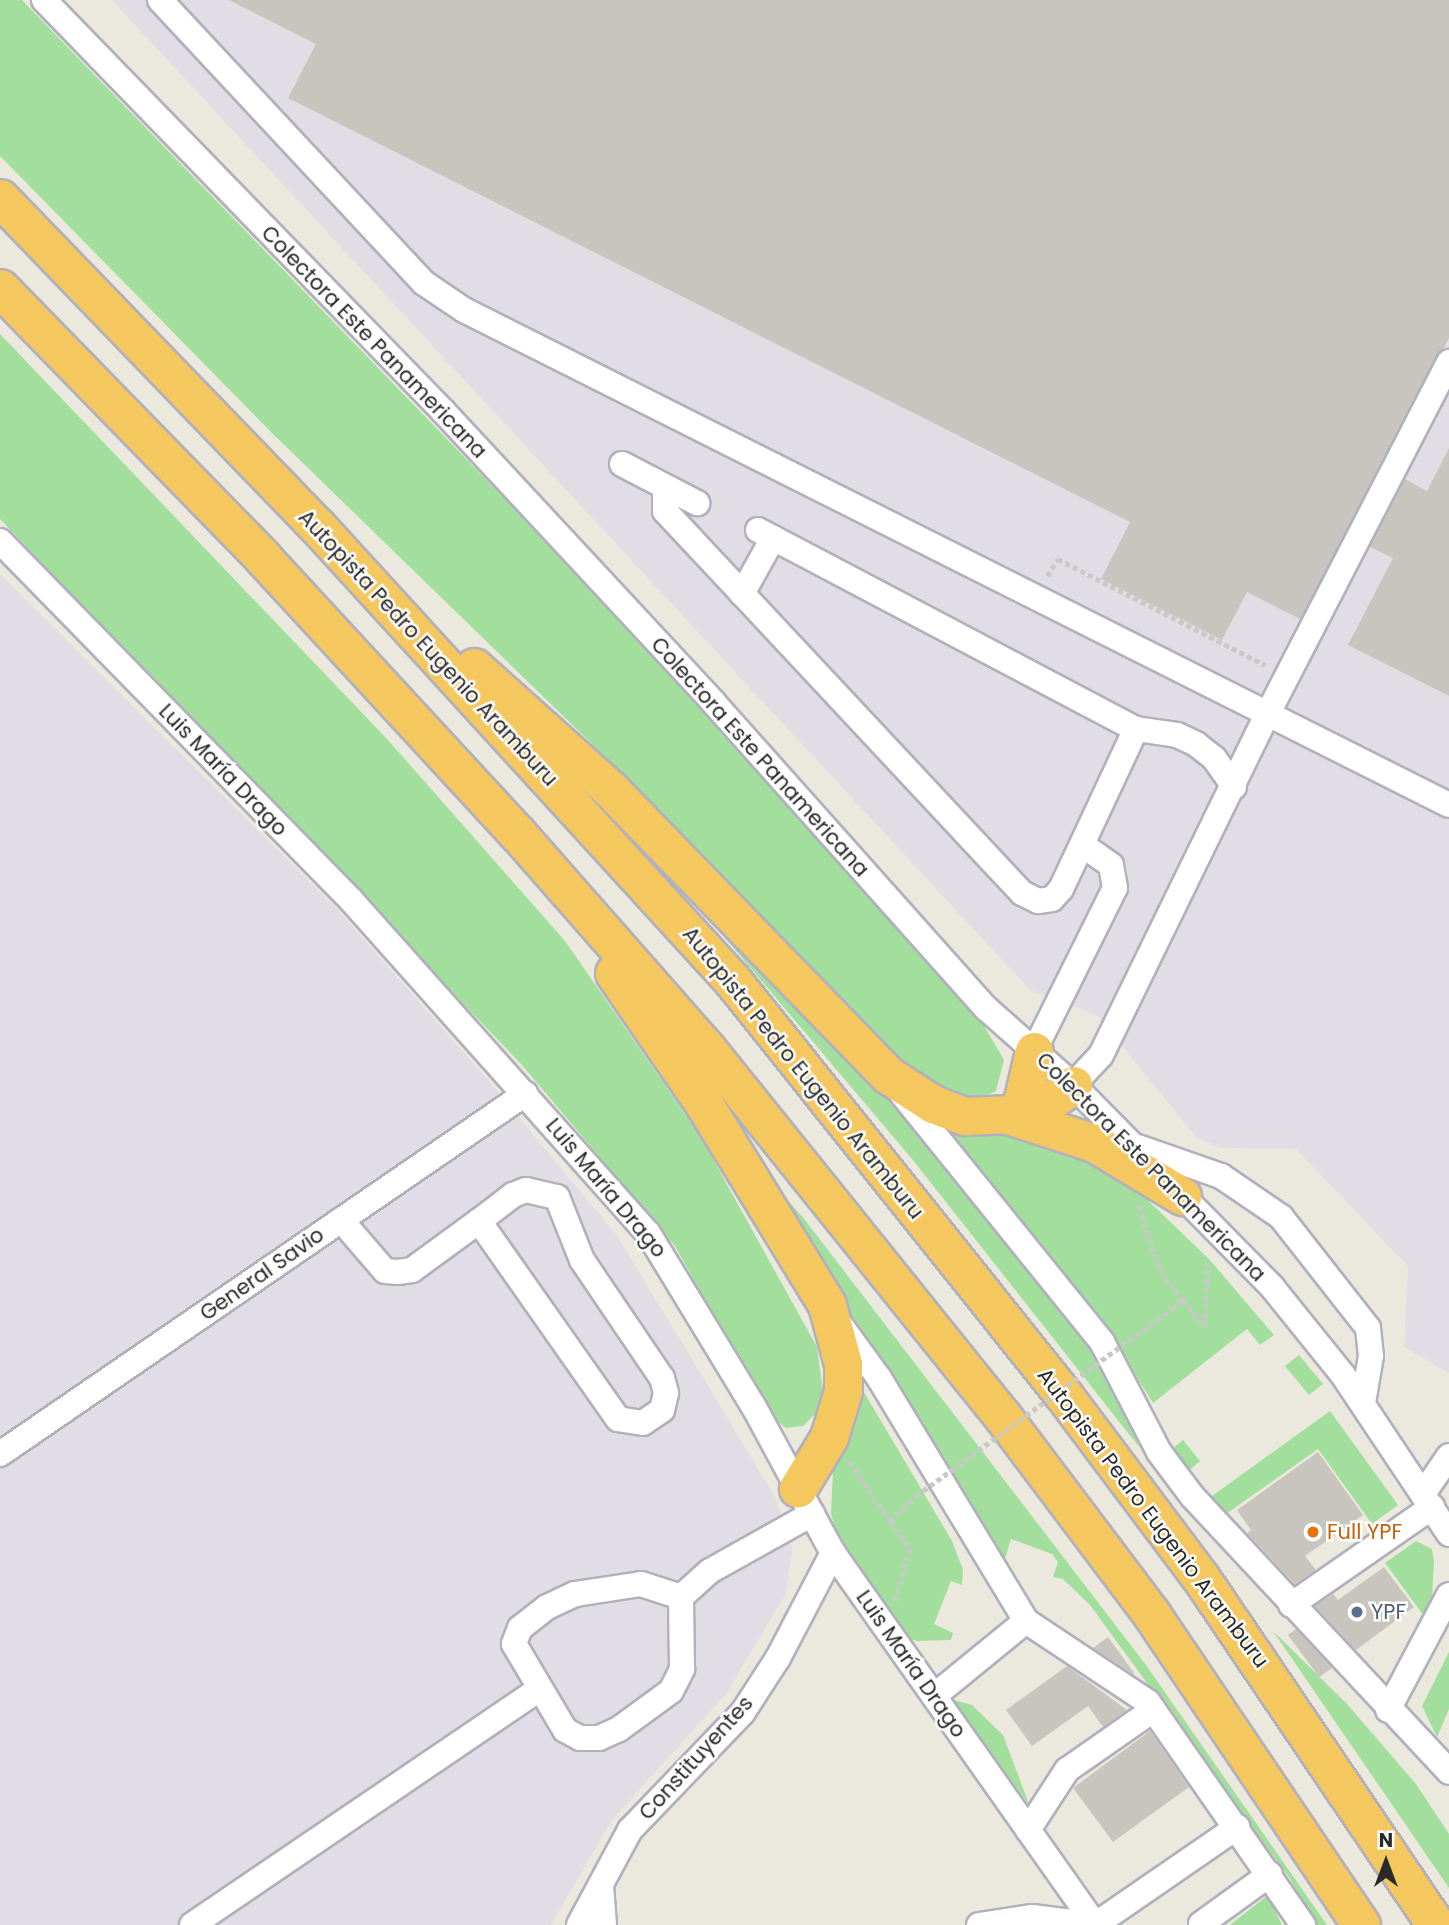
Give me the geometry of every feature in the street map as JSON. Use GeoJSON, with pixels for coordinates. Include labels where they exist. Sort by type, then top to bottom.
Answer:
{"type":"FeatureCollection","features":[{"type":"Feature","properties":{"kind":"highway","name":"Autopista Pedro Eugenio Aramburu"},"geometry":{"type":"LineString","coordinates":[[0,198],[317,526],[732,979],[1062,1393],[1201,1578],[1436,1925]]}},
{"type":"Feature","properties":{"kind":"highway"},"geometry":{"type":"LineString","coordinates":[[0,288],[264,559],[518,834],[707,1049],[1003,1417],[1152,1615],[1361,1925]]}},
{"type":"Feature","properties":{"kind":"highway"},"geometry":{"type":"LineString","coordinates":[[317,526],[610,789],[888,1074],[933,1104],[965,1115],[1011,1115],[1049,1106],[1073,1085]]}},
{"type":"Feature","properties":{"kind":"highway"},"geometry":{"type":"LineString","coordinates":[[518,834],[704,1104],[827,1305],[843,1364],[844,1391],[805,1501]]}},
{"type":"Feature","properties":{"kind":"highway"},"geometry":{"type":"LineString","coordinates":[[1011,1115],[1022,1102],[1034,1051]]}},
{"type":"Feature","properties":{"kind":"highway"},"geometry":{"type":"LineString","coordinates":[[1011,1115],[1094,1143],[1182,1196]]}},
{"type":"Feature","properties":{"kind":"street","name":"Colectora Este Panamericana"},"geometry":{"type":"LineString","coordinates":[[44,0],[452,421],[713,702],[987,1009],[1073,1085],[1272,1287],[1363,1403],[1449,1534]]}},
{"type":"Feature","properties":{"kind":"street"},"geometry":{"type":"LineString","coordinates":[[160,0],[424,283],[464,310],[1449,805]]}},
{"type":"Feature","properties":{"kind":"street"},"geometry":{"type":"LineString","coordinates":[[1073,1085],[1101,1055],[1268,713],[1449,362]]}},
{"type":"Feature","properties":{"kind":"street"},"geometry":{"type":"LineString","coordinates":[[622,464],[697,503]]}},
{"type":"Feature","properties":{"kind":"street"},"geometry":{"type":"LineString","coordinates":[[665,487],[665,511],[1022,893],[1038,901],[1052,899],[1072,871],[1136,729]]}},
{"type":"Feature","properties":{"kind":"street"},"geometry":{"type":"LineString","coordinates":[[742,594],[766,534],[1136,729],[1177,735],[1196,744],[1214,758],[1234,787]]}},
{"type":"Feature","properties":{"kind":"street","name":"Luis María Drago"},"geometry":{"type":"LineString","coordinates":[[0,541],[351,900],[648,1233],[833,1553],[1095,1925]]}},
{"type":"Feature","properties":{"kind":"street"},"geometry":{"type":"LineString","coordinates":[[1034,1051],[1115,887],[1111,864],[1082,845]]}},
{"type":"Feature","properties":{"kind":"street"},"geometry":{"type":"LineString","coordinates":[[888,1074],[1102,1342],[1154,1443],[1176,1474],[1291,1605],[1449,1772]]}},
{"type":"Feature","properties":{"kind":"street","name":"General Savio"},"geometry":{"type":"LineString","coordinates":[[0,1454],[525,1094]]}},
{"type":"Feature","properties":{"kind":"street"},"geometry":{"type":"LineString","coordinates":[[1134,1146],[1221,1176],[1280,1217],[1367,1328],[1371,1356],[1363,1403]]}},
{"type":"Feature","properties":{"kind":"street"},"geometry":{"type":"LineString","coordinates":[[341,1220],[385,1271],[398,1272],[412,1270],[478,1220],[526,1190],[557,1197],[582,1260],[662,1378],[666,1393],[662,1410],[643,1423],[618,1419],[478,1220]]}},
{"type":"Feature","properties":{"kind":"street"},"geometry":{"type":"LineString","coordinates":[[827,1305],[879,1378],[1026,1621],[1153,1710],[1270,1874],[1301,1924]]}},
{"type":"Feature","properties":{"kind":"street"},"geometry":{"type":"LineString","coordinates":[[1291,1605],[1428,1500],[1449,1457]]}},
{"type":"Feature","properties":{"kind":"street"},"geometry":{"type":"LineString","coordinates":[[681,1597],[805,1501]]}},
{"type":"Feature","properties":{"kind":"street","name":"Constituyentes"},"geometry":{"type":"LineString","coordinates":[[579,1925],[600,1881],[630,1830],[743,1712],[778,1658],[833,1553]]}},
{"type":"Feature","properties":{"kind":"street"},"geometry":{"type":"LineString","coordinates":[[641,1584],[681,1597],[682,1669],[671,1691],[619,1729],[599,1738],[580,1738],[565,1730],[538,1690],[514,1644],[520,1628],[547,1607],[575,1594],[641,1584]]}},
{"type":"Feature","properties":{"kind":"street"},"geometry":{"type":"LineString","coordinates":[[1388,1710],[1449,1595]]}},
{"type":"Feature","properties":{"kind":"street"},"geometry":{"type":"LineString","coordinates":[[934,1696],[1026,1621]]}},
{"type":"Feature","properties":{"kind":"street"},"geometry":{"type":"LineString","coordinates":[[192,1925],[538,1690]]}},
{"type":"Feature","properties":{"kind":"street"},"geometry":{"type":"LineString","coordinates":[[1028,1830],[1067,1770],[1153,1710]]}},
{"type":"Feature","properties":{"kind":"street"},"geometry":{"type":"LineString","coordinates":[[979,1925],[1032,1917],[1095,1925],[1237,1827]]}},
{"type":"Feature","properties":{"kind":"street"},"geometry":{"type":"LineString","coordinates":[[1201,1924],[1270,1874]]}},
{"type":"Feature","properties":{"kind":"street"},"geometry":{"type":"LineString","coordinates":[[600,1881],[604,1925]]}},
{"type":"Feature","properties":{"kind":"path"},"geometry":{"type":"LineString","coordinates":[[1034,596],[1058,559],[1272,669]]}},
{"type":"Feature","properties":{"kind":"path"},"geometry":{"type":"LineString","coordinates":[[1134,1194],[1160,1270],[1205,1326],[1207,1263]]}},
{"type":"Feature","properties":{"kind":"path"},"geometry":{"type":"LineString","coordinates":[[890,1521],[916,1496],[1183,1300]]}},
{"type":"Feature","properties":{"kind":"path"},"geometry":{"type":"LineString","coordinates":[[829,1437],[910,1548],[895,1600],[882,1623]]}},
{"type":"Feature","properties":{"kind":"shaded area"},"geometry":{"type":"Polygon","coordinates":[[[112,0],[1449,0],[1449,1373],[1404,1347],[1408,1266],[1296,1149],[1221,1148],[1196,1137],[1098,1016],[1030,990],[112,0]]]}},
{"type":"Feature","properties":{"kind":"shaded area"},"geometry":{"type":"Polygon","coordinates":[[[0,574],[338,910],[489,1081],[618,1237],[775,1497],[792,1549],[786,1593],[726,1694],[612,1820],[551,1925],[0,1925],[0,574]]]}},
{"type":"Feature","properties":{"kind":"green space"},"geometry":{"type":"Polygon","coordinates":[[[0,0],[22,0],[655,654],[979,1017],[1004,1060],[996,1091],[977,1100],[951,1099],[918,1083],[664,814],[273,434],[0,156],[0,0]]]}},
{"type":"Feature","properties":{"kind":"green space"},"geometry":{"type":"Polygon","coordinates":[[[0,334],[388,740],[565,941],[699,1134],[817,1347],[823,1390],[817,1412],[803,1426],[786,1428],[768,1414],[675,1246],[521,1064],[0,519],[0,334]]]}},
{"type":"Feature","properties":{"kind":"green space"},"geometry":{"type":"Polygon","coordinates":[[[655,855],[869,1071],[1095,1351],[1127,1413],[1139,1447],[912,1159],[655,855]]]}},
{"type":"Feature","properties":{"kind":"green space"},"geometry":{"type":"Polygon","coordinates":[[[942,1131],[1015,1131],[1115,1169],[1209,1259],[1274,1335],[1260,1345],[1247,1329],[1153,1403],[1123,1355],[985,1177],[942,1131]]]}},
{"type":"Feature","properties":{"kind":"green space"},"geometry":{"type":"Polygon","coordinates":[[[745,1151],[805,1220],[1146,1665],[1327,1925],[1317,1925],[1290,1879],[1090,1605],[1063,1579],[1053,1577],[1058,1562],[1052,1554],[1011,1539],[1005,1559],[996,1557],[874,1351],[803,1250],[745,1151]]]}},
{"type":"Feature","properties":{"kind":"green space"},"geometry":{"type":"Polygon","coordinates":[[[1299,1355],[1323,1384],[1309,1395],[1285,1366],[1299,1355]]]}},
{"type":"Feature","properties":{"kind":"green space"},"geometry":{"type":"Polygon","coordinates":[[[855,1377],[952,1541],[963,1570],[962,1585],[951,1581],[934,1624],[953,1633],[951,1640],[917,1641],[901,1636],[841,1548],[831,1514],[833,1469],[855,1377]]]}},
{"type":"Feature","properties":{"kind":"green space"},"geometry":{"type":"Polygon","coordinates":[[[1330,1411],[1398,1505],[1372,1524],[1318,1449],[1226,1514],[1212,1496],[1330,1411]]]}},
{"type":"Feature","properties":{"kind":"green space"},"geometry":{"type":"Polygon","coordinates":[[[1183,1440],[1200,1461],[1186,1473],[1168,1452],[1183,1440]]]}},
{"type":"Feature","properties":{"kind":"green space"},"geometry":{"type":"Polygon","coordinates":[[[1416,1541],[1432,1549],[1434,1561],[1432,1599],[1424,1616],[1385,1563],[1416,1541]]]}},
{"type":"Feature","properties":{"kind":"green space"},"geometry":{"type":"Polygon","coordinates":[[[1273,1631],[1347,1704],[1416,1784],[1449,1834],[1449,1888],[1273,1631]]]}},
{"type":"Feature","properties":{"kind":"green space"},"geometry":{"type":"Polygon","coordinates":[[[1449,1652],[1449,1709],[1437,1737],[1422,1706],[1449,1652]]]}},
{"type":"Feature","properties":{"kind":"green space"},"geometry":{"type":"Polygon","coordinates":[[[950,1699],[972,1705],[1003,1735],[1029,1804],[950,1699]]]}},
{"type":"Feature","properties":{"kind":"green space"},"geometry":{"type":"Polygon","coordinates":[[[1268,1895],[1282,1925],[1230,1925],[1268,1895]]]}},
{"type":"Feature","properties":{"kind":"building"},"geometry":{"type":"Polygon","coordinates":[[[229,0],[1449,0],[1449,338],[1300,619],[1247,592],[1222,640],[1101,579],[1130,522],[288,98],[316,44],[229,0]]]}},
{"type":"Feature","properties":{"kind":"building"},"geometry":{"type":"Polygon","coordinates":[[[1449,448],[1449,696],[1348,645],[1393,558],[1370,547],[1405,479],[1427,491],[1449,448]]]}},
{"type":"Feature","properties":{"kind":"building"},"geometry":{"type":"Polygon","coordinates":[[[1318,1452],[1363,1515],[1305,1556],[1316,1570],[1295,1584],[1247,1533],[1251,1530],[1237,1510],[1318,1452]]]}},
{"type":"Feature","properties":{"kind":"building"},"geometry":{"type":"Polygon","coordinates":[[[1384,1567],[1414,1607],[1356,1650],[1315,1606],[1333,1594],[1338,1600],[1384,1567]]]}},
{"type":"Feature","properties":{"kind":"building"},"geometry":{"type":"Polygon","coordinates":[[[1296,1629],[1332,1668],[1319,1677],[1288,1635],[1296,1629]]]}},
{"type":"Feature","properties":{"kind":"building"},"geometry":{"type":"Polygon","coordinates":[[[1108,1637],[1134,1673],[1133,1674],[1093,1648],[1108,1637]]]}},
{"type":"Feature","properties":{"kind":"building"},"geometry":{"type":"Polygon","coordinates":[[[1067,1666],[1127,1710],[1103,1727],[1088,1706],[1032,1746],[1006,1710],[1067,1666]]]}},
{"type":"Feature","properties":{"kind":"building"},"geometry":{"type":"Polygon","coordinates":[[[1150,1731],[1189,1787],[1113,1842],[1073,1788],[1150,1731]]]}},
{"type":"Feature","properties":{"kind":"place","name":"Full YPF"},"geometry":{"type":"Point","coordinates":[1313,1532]}},
{"type":"Feature","properties":{"kind":"place","name":"YPF"},"geometry":{"type":"Point","coordinates":[1357,1612]}}]}
